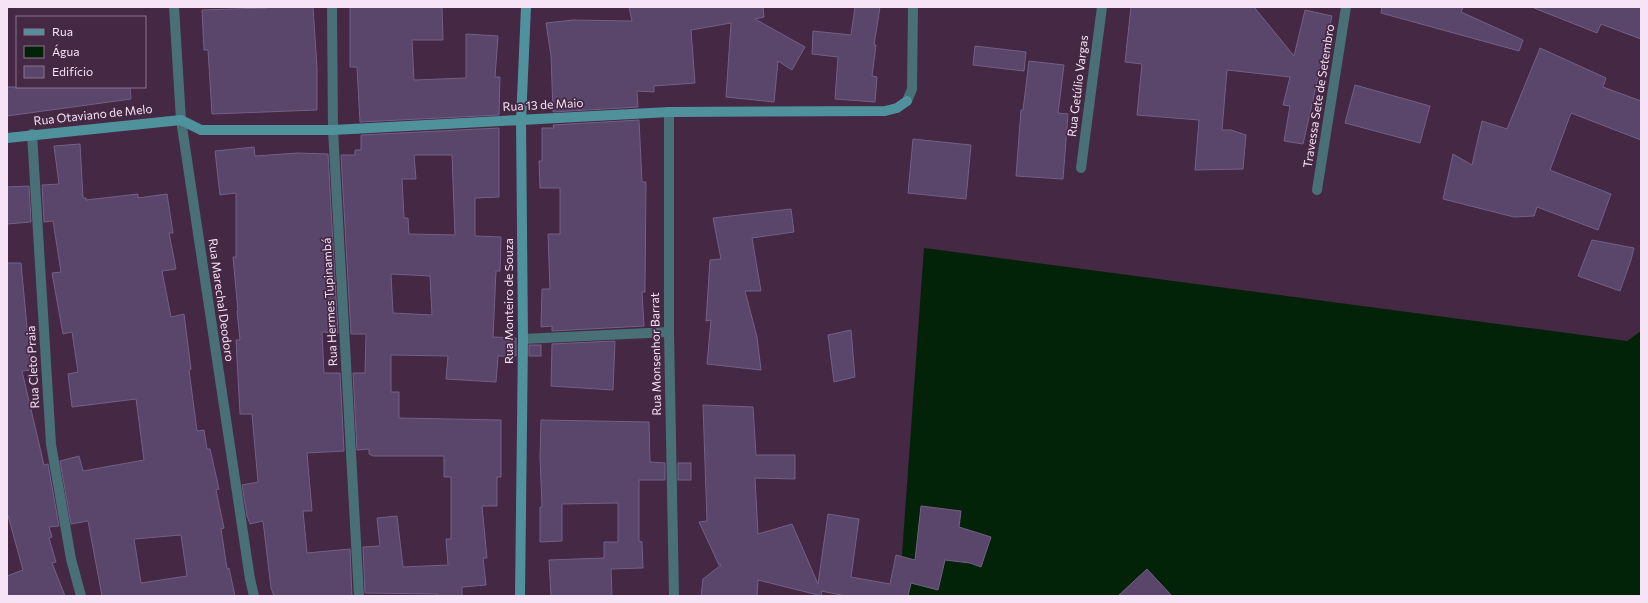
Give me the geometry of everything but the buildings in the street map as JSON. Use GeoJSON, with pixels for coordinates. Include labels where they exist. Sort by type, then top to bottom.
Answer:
{"type":"FeatureCollection","features":[{"type":"Feature","properties":{"kind":"street","name":"Rua Marechal Deodoro"},"geometry":{"type":"LineString","coordinates":[[174,7],[181,120],[245,548],[254,596]]}},
{"type":"Feature","properties":{"kind":"street","name":"Rua Hermes Tupinambá"},"geometry":{"type":"LineString","coordinates":[[332,7],[333,130],[359,596]]}},
{"type":"Feature","properties":{"kind":"street","name":"Rua Monteiro de Souza"},"geometry":{"type":"LineString","coordinates":[[520,596],[523,339],[521,120],[526,7]]}},
{"type":"Feature","properties":{"kind":"street","name":"Rua 13 de Maio"},"geometry":{"type":"LineString","coordinates":[[181,120],[201,130],[333,130],[669,112],[884,111],[897,108],[907,101],[912,88],[913,7]]}},
{"type":"Feature","properties":{"kind":"street","name":"Rua Getúlio Vargas"},"geometry":{"type":"LineString","coordinates":[[1081,168],[1102,7]]}},
{"type":"Feature","properties":{"kind":"street","name":"Travessa Sete de Setembro"},"geometry":{"type":"LineString","coordinates":[[1317,190],[1346,7]]}},
{"type":"Feature","properties":{"kind":"street","name":"Rua Monsenhor Barrat"},"geometry":{"type":"LineString","coordinates":[[669,112],[669,332],[674,596]]}},
{"type":"Feature","properties":{"kind":"street","name":"Rua Otaviano de Melo"},"geometry":{"type":"LineString","coordinates":[[7,138],[32,134],[181,120]]}},
{"type":"Feature","properties":{"kind":"street","name":"Rua Cleto Praia"},"geometry":{"type":"LineString","coordinates":[[32,134],[51,444],[71,559],[81,596]]}},
{"type":"Feature","properties":{"kind":"street"},"geometry":{"type":"LineString","coordinates":[[523,339],[669,332]]}},
{"type":"Feature","properties":{"kind":"water"},"geometry":{"type":"Polygon","coordinates":[[[924,248],[1627,341],[1641,331],[1641,596],[899,596],[924,248]]]}}]}
